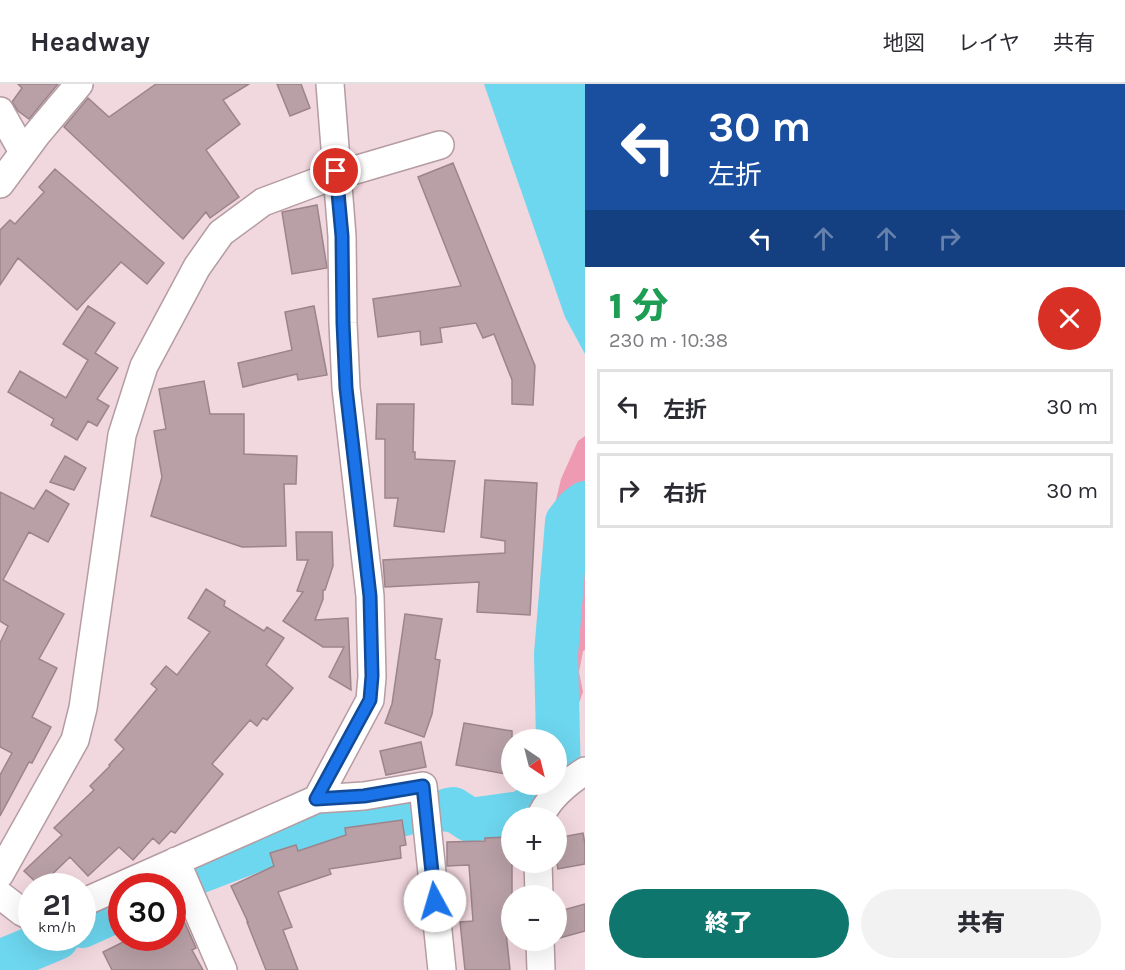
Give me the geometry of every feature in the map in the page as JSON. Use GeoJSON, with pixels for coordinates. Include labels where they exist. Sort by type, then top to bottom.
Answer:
{"type":"FeatureCollection","features":[{"type":"Feature","properties":{"kind":"street"},"geometry":{"type":"LineString","coordinates":[[0,184],[79,84]]}},
{"type":"Feature","properties":{"kind":"street"},"geometry":{"type":"LineString","coordinates":[[316,799],[370,700],[372,676],[370,596],[346,388],[342,236],[330,84]]}},
{"type":"Feature","properties":{"kind":"street"},"geometry":{"type":"LineString","coordinates":[[0,111],[23,152]]}},
{"type":"Feature","properties":{"kind":"street"},"geometry":{"type":"LineString","coordinates":[[356,170],[440,145]]}},
{"type":"Feature","properties":{"kind":"street"},"geometry":{"type":"LineString","coordinates":[[0,874],[75,740],[84,697],[122,435],[144,366],[197,267],[221,233],[263,202],[322,180]]}},
{"type":"Feature","properties":{"kind":"street"},"geometry":{"type":"LineString","coordinates":[[544,807],[569,781],[585,771]]}},
{"type":"Feature","properties":{"kind":"street"},"geometry":{"type":"LineString","coordinates":[[96,897],[316,799],[364,796],[423,786],[442,970]]}},
{"type":"Feature","properties":{"kind":"street"},"geometry":{"type":"LineString","coordinates":[[176,861],[223,970]]}},
{"type":"Feature","properties":{"kind":"street"},"geometry":{"type":"LineString","coordinates":[[0,895],[18,909]]}},
{"type":"Feature","properties":{"kind":"street"},"geometry":{"type":"LineString","coordinates":[[540,951],[541,970]]}},
{"type":"Feature","properties":{"kind":"shaded area"},"geometry":{"type":"Polygon","coordinates":[[[585,436],[585,650],[579,672],[583,692],[567,736],[567,729],[540,729],[540,671],[552,517],[561,479],[578,441],[585,436]]]}},
{"type":"Feature","properties":{"kind":"water"},"geometry":{"type":"Polygon","coordinates":[[[484,84],[585,84],[585,354],[565,317],[484,84]]]}},
{"type":"Feature","properties":{"kind":"building"},"geometry":{"type":"Polygon","coordinates":[[[18,84],[58,84],[29,119],[18,111],[12,102],[22,88],[18,84]]]}},
{"type":"Feature","properties":{"kind":"building"},"geometry":{"type":"Polygon","coordinates":[[[156,84],[249,84],[223,100],[240,124],[206,150],[239,197],[210,218],[206,212],[183,239],[64,127],[88,98],[109,117],[156,84]]]}},
{"type":"Feature","properties":{"kind":"building"},"geometry":{"type":"Polygon","coordinates":[[[277,84],[301,84],[310,108],[290,116],[277,84]]]}},
{"type":"Feature","properties":{"kind":"building"},"geometry":{"type":"Polygon","coordinates":[[[453,163],[535,366],[533,405],[512,404],[512,380],[494,334],[483,338],[476,323],[440,328],[442,342],[421,345],[420,331],[378,337],[373,299],[461,286],[418,177],[453,163]]]}},
{"type":"Feature","properties":{"kind":"building"},"geometry":{"type":"Polygon","coordinates":[[[55,169],[164,263],[147,284],[121,262],[77,310],[18,258],[0,285],[0,230],[10,220],[15,224],[44,192],[39,187],[55,169]]]}},
{"type":"Feature","properties":{"kind":"building"},"geometry":{"type":"Polygon","coordinates":[[[317,205],[327,268],[292,274],[282,212],[317,205]]]}},
{"type":"Feature","properties":{"kind":"building"},"geometry":{"type":"Polygon","coordinates":[[[88,306],[115,323],[95,353],[118,368],[97,399],[109,406],[97,426],[88,421],[77,440],[51,425],[54,419],[8,392],[20,371],[66,398],[88,360],[63,344],[88,306]]]}},
{"type":"Feature","properties":{"kind":"building"},"geometry":{"type":"Polygon","coordinates":[[[314,306],[327,375],[298,380],[297,374],[243,387],[238,363],[292,350],[285,312],[314,306]]]}},
{"type":"Feature","properties":{"kind":"building"},"geometry":{"type":"Polygon","coordinates":[[[204,381],[210,414],[244,414],[244,454],[297,456],[296,484],[284,484],[286,546],[242,547],[151,516],[162,477],[154,431],[166,429],[159,389],[204,381]]]}},
{"type":"Feature","properties":{"kind":"building"},"geometry":{"type":"Polygon","coordinates":[[[377,404],[414,404],[413,452],[415,452],[415,459],[455,461],[444,532],[394,526],[398,498],[385,498],[385,439],[376,439],[377,404]]]}},
{"type":"Feature","properties":{"kind":"building"},"geometry":{"type":"Polygon","coordinates":[[[65,456],[86,468],[74,490],[50,482],[65,456]]]}},
{"type":"Feature","properties":{"kind":"building"},"geometry":{"type":"Polygon","coordinates":[[[485,480],[537,483],[530,615],[477,612],[479,582],[385,587],[383,560],[505,553],[505,541],[481,537],[485,480]]]}},
{"type":"Feature","properties":{"kind":"building"},"geometry":{"type":"Polygon","coordinates":[[[46,490],[69,504],[48,542],[29,532],[3,580],[64,614],[39,659],[57,668],[32,717],[51,727],[0,816],[0,775],[12,753],[0,747],[0,643],[8,626],[0,621],[0,492],[34,509],[46,490]]]}},
{"type":"Feature","properties":{"kind":"building"},"geometry":{"type":"Polygon","coordinates":[[[296,532],[332,532],[333,566],[325,590],[323,590],[323,599],[315,620],[348,618],[351,690],[329,677],[344,647],[323,647],[283,621],[303,592],[297,591],[308,560],[297,560],[296,532]]]}},
{"type":"Feature","properties":{"kind":"building"},"geometry":{"type":"Polygon","coordinates":[[[206,589],[225,601],[224,606],[264,631],[267,627],[284,638],[266,665],[293,688],[267,720],[263,718],[257,726],[250,720],[212,764],[223,774],[175,833],[171,831],[159,844],[153,838],[133,860],[119,847],[91,873],[85,873],[70,857],[53,873],[26,873],[24,871],[62,835],[54,828],[94,790],[90,786],[124,749],[115,740],[157,689],[151,684],[166,666],[177,675],[210,632],[188,618],[206,589]]]}},
{"type":"Feature","properties":{"kind":"building"},"geometry":{"type":"Polygon","coordinates":[[[405,614],[442,619],[435,659],[440,660],[432,714],[424,737],[385,723],[392,704],[405,614]]]}},
{"type":"Feature","properties":{"kind":"building"},"geometry":{"type":"Polygon","coordinates":[[[464,723],[501,729],[501,773],[456,765],[464,723]]]}},
{"type":"Feature","properties":{"kind":"building"},"geometry":{"type":"Polygon","coordinates":[[[421,742],[426,767],[386,775],[380,751],[421,742]]]}},
{"type":"Feature","properties":{"kind":"building"},"geometry":{"type":"Polygon","coordinates":[[[402,820],[406,845],[400,846],[401,858],[329,869],[331,874],[278,892],[292,927],[283,930],[298,970],[266,970],[248,922],[231,886],[274,866],[270,853],[296,845],[298,851],[346,835],[345,828],[402,820]]]}},
{"type":"Feature","properties":{"kind":"building"},"geometry":{"type":"Polygon","coordinates":[[[583,833],[585,864],[567,867],[567,836],[583,833]]]}},
{"type":"Feature","properties":{"kind":"building"},"geometry":{"type":"Polygon","coordinates":[[[501,837],[501,873],[512,873],[512,885],[501,885],[501,951],[508,951],[510,970],[465,970],[460,922],[473,921],[469,865],[447,866],[447,842],[485,841],[485,838],[501,837]]]}},
{"type":"Feature","properties":{"kind":"building"},"geometry":{"type":"Polygon","coordinates":[[[585,904],[585,931],[567,936],[567,909],[585,904]]]}},
{"type":"Feature","properties":{"kind":"building"},"geometry":{"type":"Polygon","coordinates":[[[186,926],[196,948],[192,950],[203,970],[112,970],[103,952],[108,950],[186,951],[186,926]]]}},
{"type":"Feature","properties":{"kind":"waterway"},"geometry":{"type":"LineString","coordinates":[[558,729],[556,654],[567,522],[585,503]]}},
{"type":"Feature","properties":{"kind":"waterway"},"geometry":{"type":"LineString","coordinates":[[448,810],[453,809],[470,820],[521,813],[537,804],[545,795]]}},
{"type":"Feature","properties":{"kind":"waterway"},"geometry":{"type":"LineString","coordinates":[[198,872],[318,826],[349,818],[404,814]]}},
{"type":"Feature","properties":{"kind":"waterway"},"geometry":{"type":"LineString","coordinates":[[96,920],[108,914]]}},
{"type":"Feature","properties":{"kind":"waterway"},"geometry":{"type":"LineString","coordinates":[[0,963],[26,951]]}},
{"type":"Feature","properties":{"kind":"route"},"geometry":{"type":"LineString","coordinates":[[336,171],[342,236],[346,388],[370,596],[372,676],[370,700],[316,799],[364,796],[423,786],[435,901]]}}]}
